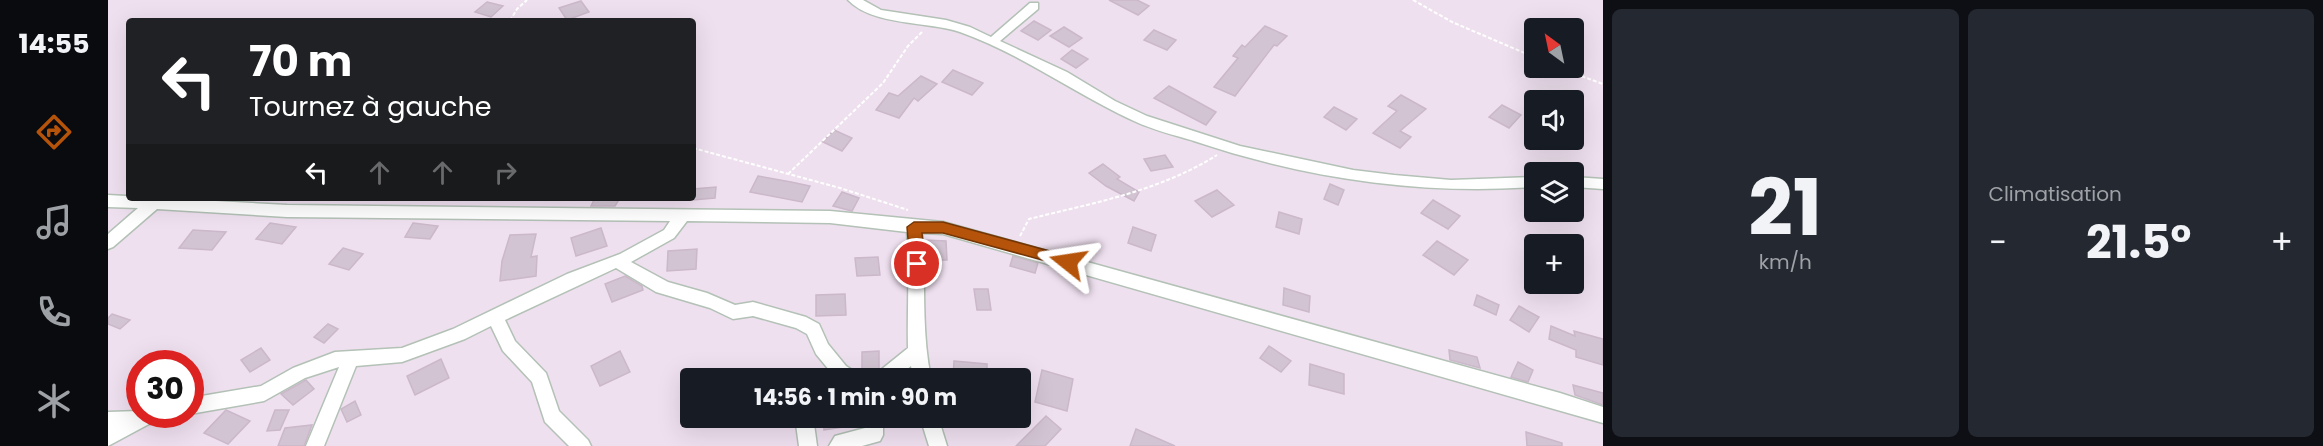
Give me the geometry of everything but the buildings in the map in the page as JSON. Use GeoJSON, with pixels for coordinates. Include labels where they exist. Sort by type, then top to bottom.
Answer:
{"type":"FeatureCollection","features":[{"type":"Feature","properties":{"kind":"street"},"geometry":{"type":"LineString","coordinates":[[854,0],[878,13],[933,21],[966,30],[1062,75],[1110,104],[1142,119],[1228,147],[1275,159],[1394,180],[1451,184],[1524,182]]}},
{"type":"Feature","properties":{"kind":"street"},"geometry":{"type":"LineString","coordinates":[[992,42],[1034,6]]}},
{"type":"Feature","properties":{"kind":"street"},"geometry":{"type":"LineString","coordinates":[[1584,183],[1603,184]]}},
{"type":"Feature","properties":{"kind":"street"},"geometry":{"type":"LineString","coordinates":[[108,201],[287,211],[830,216],[914,227],[943,228],[1603,415]]}},
{"type":"Feature","properties":{"kind":"street"},"geometry":{"type":"LineString","coordinates":[[108,243],[153,204]]}},
{"type":"Feature","properties":{"kind":"street"},"geometry":{"type":"LineString","coordinates":[[204,404],[264,393],[299,373],[335,360],[402,355],[459,334],[573,279],[616,262],[669,234],[684,214]]}},
{"type":"Feature","properties":{"kind":"street"},"geometry":{"type":"LineString","coordinates":[[914,227],[917,264],[915,298],[917,351],[920,368]]}},
{"type":"Feature","properties":{"kind":"street"},"geometry":{"type":"LineString","coordinates":[[616,262],[637,270],[662,287],[721,304],[733,312],[753,309],[800,322],[813,329],[822,349],[838,368]]}},
{"type":"Feature","properties":{"kind":"street"},"geometry":{"type":"LineString","coordinates":[[495,316],[509,346],[540,378],[550,416],[582,446]]}},
{"type":"Feature","properties":{"kind":"street"},"geometry":{"type":"LineString","coordinates":[[896,368],[917,351]]}},
{"type":"Feature","properties":{"kind":"street"},"geometry":{"type":"LineString","coordinates":[[315,446],[351,358]]}},
{"type":"Feature","properties":{"kind":"street"},"geometry":{"type":"LineString","coordinates":[[108,420],[126,421]]}},
{"type":"Feature","properties":{"kind":"street"},"geometry":{"type":"LineString","coordinates":[[108,438],[128,428]]}},
{"type":"Feature","properties":{"kind":"street"},"geometry":{"type":"LineString","coordinates":[[806,428],[808,446]]}},
{"type":"Feature","properties":{"kind":"street"},"geometry":{"type":"LineString","coordinates":[[838,446],[841,442],[874,435],[874,428]]}},
{"type":"Feature","properties":{"kind":"street"},"geometry":{"type":"LineString","coordinates":[[932,428],[938,446]]}},
{"type":"Feature","properties":{"kind":"path"},"geometry":{"type":"LineString","coordinates":[[512,18],[517,9],[527,0]]}},
{"type":"Feature","properties":{"kind":"path"},"geometry":{"type":"LineString","coordinates":[[1413,0],[1452,22],[1524,53]]}},
{"type":"Feature","properties":{"kind":"path"},"geometry":{"type":"LineString","coordinates":[[788,174],[883,83],[909,46],[933,21]]}},
{"type":"Feature","properties":{"kind":"path"},"geometry":{"type":"LineString","coordinates":[[1584,77],[1603,84]]}},
{"type":"Feature","properties":{"kind":"path"},"geometry":{"type":"LineString","coordinates":[[1015,247],[1029,219],[1093,203],[1185,173],[1228,147]]}},
{"type":"Feature","properties":{"kind":"path"},"geometry":{"type":"LineString","coordinates":[[696,149],[840,188],[909,211]]}},
{"type":"Feature","properties":{"kind":"route"},"geometry":{"type":"LineString","coordinates":[[917,264],[914,227],[943,228],[1068,262]]}}]}
